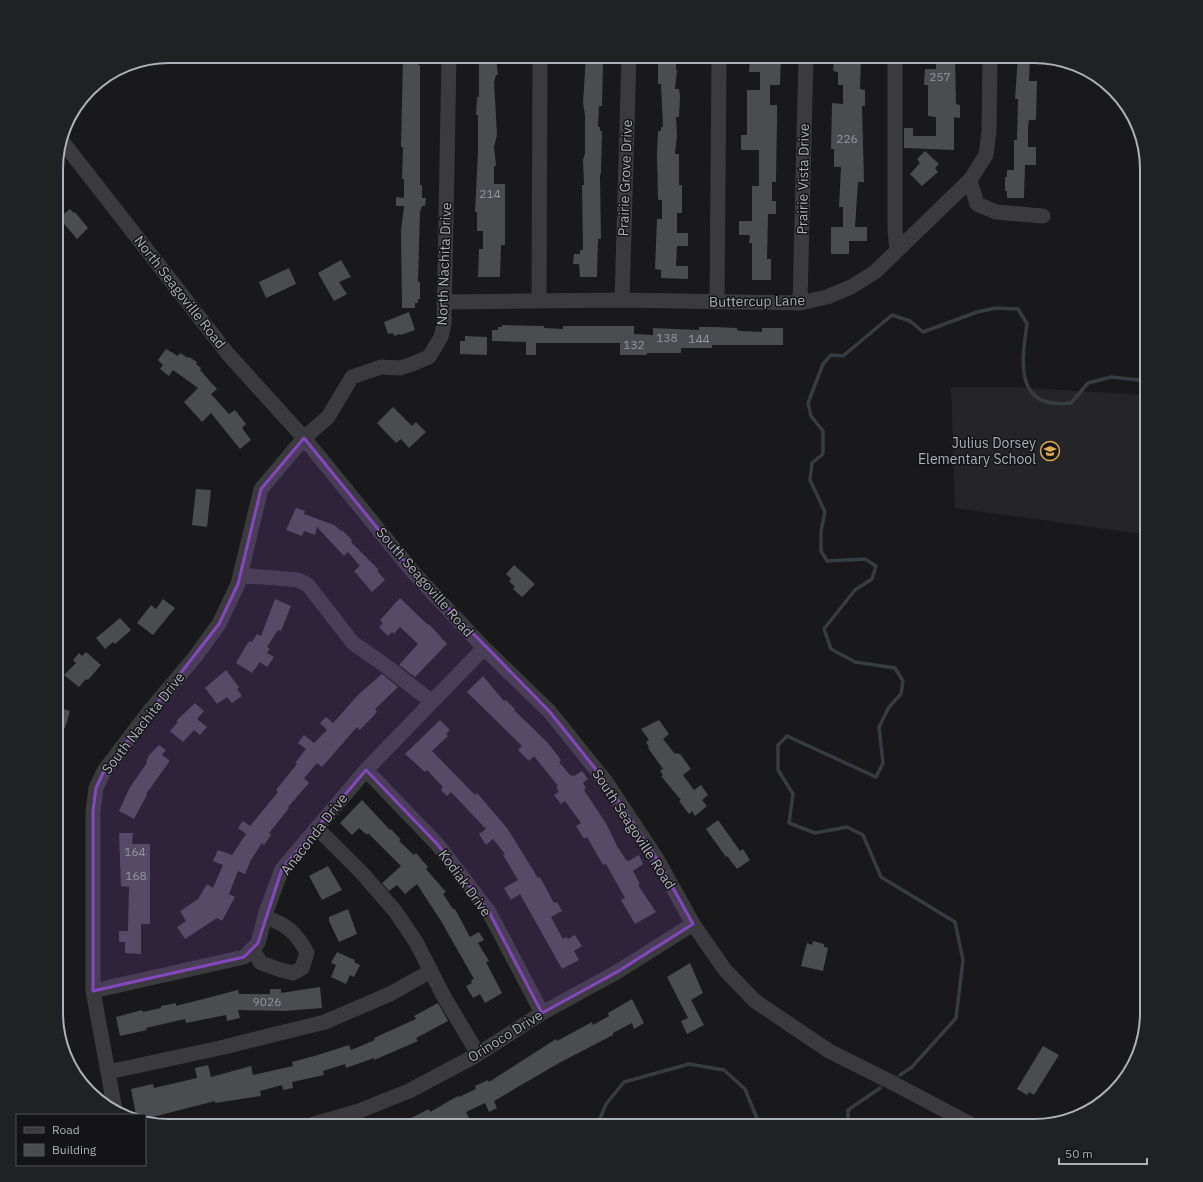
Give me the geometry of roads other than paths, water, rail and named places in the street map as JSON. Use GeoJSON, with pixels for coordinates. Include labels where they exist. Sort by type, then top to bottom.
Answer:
{"type":"FeatureCollection","features":[{"type":"Feature","properties":{"kind":"street","name":"North Nachita Drive"},"geometry":{"type":"LineString","coordinates":[[304,438],[328,417],[352,378],[381,366],[400,368],[412,364],[429,356],[441,337],[444,324],[449,63]]}},
{"type":"Feature","properties":{"kind":"street"},"geometry":{"type":"LineString","coordinates":[[540,63],[540,301]]}},
{"type":"Feature","properties":{"kind":"street","name":"Prairie Grove Drive"},"geometry":{"type":"LineString","coordinates":[[622,300],[629,63]]}},
{"type":"Feature","properties":{"kind":"street"},"geometry":{"type":"LineString","coordinates":[[717,302],[719,63]]}},
{"type":"Feature","properties":{"kind":"street","name":"Prairie Vista Drive"},"geometry":{"type":"LineString","coordinates":[[800,303],[806,63]]}},
{"type":"Feature","properties":{"kind":"street"},"geometry":{"type":"LineString","coordinates":[[895,63],[895,230],[897,250]]}},
{"type":"Feature","properties":{"kind":"street","name":"Buttercup Lane"},"geometry":{"type":"LineString","coordinates":[[444,302],[622,300],[800,303],[827,297],[852,287],[875,272],[970,180],[986,155],[989,132],[990,63]]}},
{"type":"Feature","properties":{"kind":"street","name":"North Seagoville Road"},"geometry":{"type":"LineString","coordinates":[[66,146],[228,354],[304,438]]}},
{"type":"Feature","properties":{"kind":"street"},"geometry":{"type":"LineString","coordinates":[[970,180],[977,204],[996,212],[1043,216]]}},
{"type":"Feature","properties":{"kind":"street","name":"South Nachita Drive"},"geometry":{"type":"LineString","coordinates":[[115,1104],[93,991],[93,811],[96,788],[104,771],[151,709],[195,657],[219,624],[238,584],[261,489],[304,438]]}},
{"type":"Feature","properties":{"kind":"street","name":"South Seagoville Road"},"geometry":{"type":"LineString","coordinates":[[304,438],[413,572],[484,648],[550,712],[606,782],[657,859],[693,924],[725,970],[755,1001],[829,1052],[960,1119]]}},
{"type":"Feature","properties":{"kind":"street"},"geometry":{"type":"LineString","coordinates":[[240,575],[298,580],[308,585],[353,642],[432,702]]}},
{"type":"Feature","properties":{"kind":"street","name":"Anaconda Drive"},"geometry":{"type":"LineString","coordinates":[[93,991],[244,958],[258,943],[265,917],[282,869],[366,770],[484,648]]}},
{"type":"Feature","properties":{"kind":"street","name":"Kodiak Drive"},"geometry":{"type":"LineString","coordinates":[[366,770],[438,845],[489,912],[542,1013]]}},
{"type":"Feature","properties":{"kind":"street"},"geometry":{"type":"LineString","coordinates":[[317,828],[384,897],[416,942],[443,995],[478,1054]]}},
{"type":"Feature","properties":{"kind":"street"},"geometry":{"type":"LineString","coordinates":[[252,949],[261,963],[293,973],[302,968],[307,953],[300,938],[279,922],[265,917]]}},
{"type":"Feature","properties":{"kind":"street","name":"Orinoco Drive"},"geometry":{"type":"LineString","coordinates":[[331,1119],[359,1111],[409,1091],[478,1054],[542,1013],[617,972],[693,924]]}},
{"type":"Feature","properties":{"kind":"street"},"geometry":{"type":"LineString","coordinates":[[108,1072],[220,1048],[325,1022],[390,994],[431,971]]}},
{"type":"Feature","properties":{"kind":"waterway"},"geometry":{"type":"LineString","coordinates":[[900,1075],[912,1067],[956,1018],[963,960],[955,922],[881,877],[863,835],[847,827],[815,833],[789,823],[793,794],[778,770],[778,745],[787,736],[876,777],[883,763],[879,727],[889,707],[901,694],[903,681],[895,668],[855,662],[831,649],[824,629],[855,590],[872,579],[876,566],[865,559],[827,561],[821,551],[821,531],[825,512],[810,480],[812,463],[823,454],[823,431],[811,416],[808,403],[823,364],[831,355],[843,356],[892,315],[910,321],[923,332],[977,312],[996,308],[1018,309],[1027,324],[1023,354],[1026,381],[1031,391],[1040,399],[1053,403],[1071,403],[1088,383],[1111,377],[1140,379]]}},
{"type":"Feature","properties":{"kind":"waterway"},"geometry":{"type":"LineString","coordinates":[[600,1119],[606,1104],[624,1082],[689,1064],[724,1070],[745,1089],[757,1119]]}},
{"type":"Feature","properties":{"kind":"waterway"},"geometry":{"type":"LineString","coordinates":[[848,1119],[848,1110],[880,1088]]}},
{"type":"Feature","properties":{"kind":"place","name":"Julius Dorsey Elementary School"},"geometry":{"type":"Point","coordinates":[1050,451]}}]}
